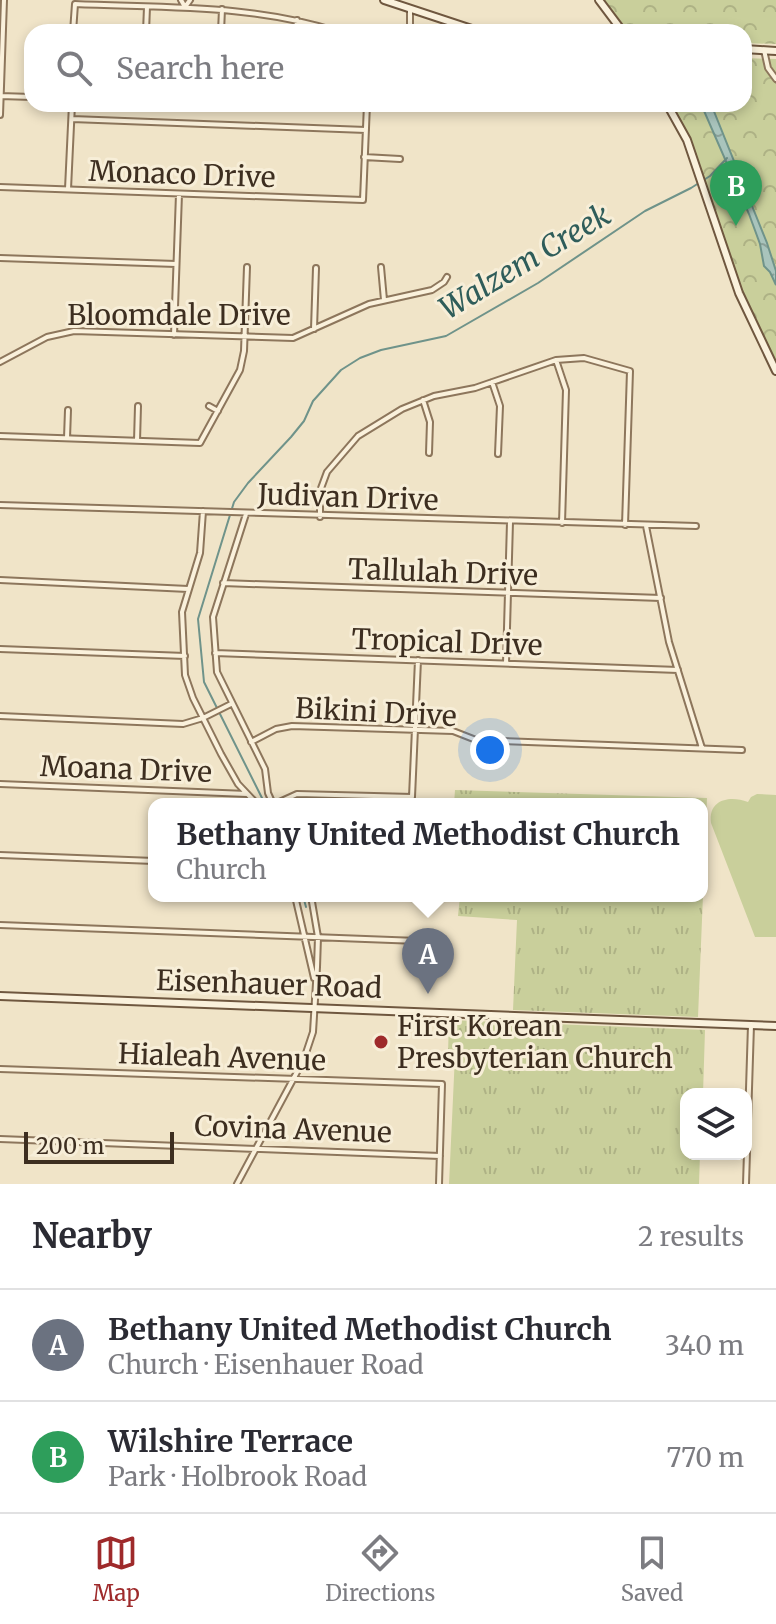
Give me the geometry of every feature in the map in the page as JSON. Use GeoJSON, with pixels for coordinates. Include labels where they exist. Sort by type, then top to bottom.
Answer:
{"type":"FeatureCollection","features":[{"type":"Feature","properties":{"kind":"main road"},"geometry":{"type":"LineString","coordinates":[[384,0],[455,24]]}},
{"type":"Feature","properties":{"kind":"main road"},"geometry":{"type":"LineString","coordinates":[[599,0],[617,24]]}},
{"type":"Feature","properties":{"kind":"main road"},"geometry":{"type":"LineString","coordinates":[[752,49],[776,51]]}},
{"type":"Feature","properties":{"kind":"main road"},"geometry":{"type":"LineString","coordinates":[[672,112],[696,166],[739,293],[776,371]]}},
{"type":"Feature","properties":{"kind":"main road","name":"Eisenhauer Road"},"geometry":{"type":"LineString","coordinates":[[0,996],[776,1026]]}},
{"type":"Feature","properties":{"kind":"street"},"geometry":{"type":"LineString","coordinates":[[0,115],[4,0]]}},
{"type":"Feature","properties":{"kind":"street"},"geometry":{"type":"LineString","coordinates":[[181,0],[185,7]]}},
{"type":"Feature","properties":{"kind":"street"},"geometry":{"type":"LineString","coordinates":[[185,7],[190,0]]}},
{"type":"Feature","properties":{"kind":"street"},"geometry":{"type":"LineString","coordinates":[[74,24],[75,4],[258,12],[311,24]]}},
{"type":"Feature","properties":{"kind":"street"},"geometry":{"type":"LineString","coordinates":[[146,24],[147,7]]}},
{"type":"Feature","properties":{"kind":"street"},"geometry":{"type":"LineString","coordinates":[[221,24],[222,9]]}},
{"type":"Feature","properties":{"kind":"street"},"geometry":{"type":"LineString","coordinates":[[410,10],[410,24]]}},
{"type":"Feature","properties":{"kind":"street"},"geometry":{"type":"LineString","coordinates":[[297,20],[297,24]]}},
{"type":"Feature","properties":{"kind":"street"},"geometry":{"type":"LineString","coordinates":[[764,50],[768,68],[776,79]]}},
{"type":"Feature","properties":{"kind":"street"},"geometry":{"type":"LineString","coordinates":[[0,96],[24,97]]}},
{"type":"Feature","properties":{"kind":"street"},"geometry":{"type":"LineString","coordinates":[[68,189],[72,112]]}},
{"type":"Feature","properties":{"kind":"street"},"geometry":{"type":"LineString","coordinates":[[367,112],[364,157],[400,159]]}},
{"type":"Feature","properties":{"kind":"street"},"geometry":{"type":"LineString","coordinates":[[72,119],[366,130]]}},
{"type":"Feature","properties":{"kind":"street","name":"Monaco Drive"},"geometry":{"type":"LineString","coordinates":[[0,187],[363,200],[364,157]]}},
{"type":"Feature","properties":{"kind":"street"},"geometry":{"type":"LineString","coordinates":[[174,335],[179,194]]}},
{"type":"Feature","properties":{"kind":"street"},"geometry":{"type":"LineString","coordinates":[[0,258],[176,264]]}},
{"type":"Feature","properties":{"kind":"street"},"geometry":{"type":"LineString","coordinates":[[0,436],[200,443],[240,370],[247,267]]}},
{"type":"Feature","properties":{"kind":"street"},"geometry":{"type":"LineString","coordinates":[[381,267],[384,300]]}},
{"type":"Feature","properties":{"kind":"street"},"geometry":{"type":"LineString","coordinates":[[314,329],[316,268]]}},
{"type":"Feature","properties":{"kind":"street","name":"Bloomdale Drive"},"geometry":{"type":"LineString","coordinates":[[0,362],[47,337],[65,332],[293,338],[333,318],[384,300],[432,290],[447,277]]}},
{"type":"Feature","properties":{"kind":"street"},"geometry":{"type":"LineString","coordinates":[[320,517],[320,491],[325,476],[354,439],[393,413],[423,400],[492,382],[556,360],[584,358],[630,371],[625,525]]}},
{"type":"Feature","properties":{"kind":"street"},"geometry":{"type":"LineString","coordinates":[[556,360],[566,390],[562,523]]}},
{"type":"Feature","properties":{"kind":"street"},"geometry":{"type":"LineString","coordinates":[[492,382],[500,406],[498,454]]}},
{"type":"Feature","properties":{"kind":"street"},"geometry":{"type":"LineString","coordinates":[[423,400],[430,422],[429,453]]}},
{"type":"Feature","properties":{"kind":"street"},"geometry":{"type":"LineString","coordinates":[[137,441],[138,406]]}},
{"type":"Feature","properties":{"kind":"street"},"geometry":{"type":"LineString","coordinates":[[209,406],[218,411]]}},
{"type":"Feature","properties":{"kind":"street"},"geometry":{"type":"LineString","coordinates":[[67,438],[68,410]]}},
{"type":"Feature","properties":{"kind":"street","name":"Judivan Drive"},"geometry":{"type":"LineString","coordinates":[[0,505],[696,526]]}},
{"type":"Feature","properties":{"kind":"street"},"geometry":{"type":"LineString","coordinates":[[203,511],[202,545],[181,617],[187,683],[238,784],[253,798]]}},
{"type":"Feature","properties":{"kind":"street"},"geometry":{"type":"LineString","coordinates":[[246,514],[213,617],[215,653],[218,676],[265,769],[271,798]]}},
{"type":"Feature","properties":{"kind":"street"},"geometry":{"type":"LineString","coordinates":[[506,664],[510,522]]}},
{"type":"Feature","properties":{"kind":"street"},"geometry":{"type":"LineString","coordinates":[[646,526],[678,670],[703,749]]}},
{"type":"Feature","properties":{"kind":"street"},"geometry":{"type":"LineString","coordinates":[[0,580],[188,589]]}},
{"type":"Feature","properties":{"kind":"street","name":"Tallulah Drive"},"geometry":{"type":"LineString","coordinates":[[223,583],[661,598]]}},
{"type":"Feature","properties":{"kind":"street"},"geometry":{"type":"LineString","coordinates":[[0,649],[185,656]]}},
{"type":"Feature","properties":{"kind":"street","name":"Tropical Drive"},"geometry":{"type":"LineString","coordinates":[[215,653],[678,670]]}},
{"type":"Feature","properties":{"kind":"street"},"geometry":{"type":"LineString","coordinates":[[288,798],[297,794],[412,797],[418,660]]}},
{"type":"Feature","properties":{"kind":"street"},"geometry":{"type":"LineString","coordinates":[[0,716],[183,724],[231,704]]}},
{"type":"Feature","properties":{"kind":"street","name":"Bikini Drive"},"geometry":{"type":"LineString","coordinates":[[251,742],[284,726],[453,731],[476,740],[742,750]]}},
{"type":"Feature","properties":{"kind":"street","name":"Moana Drive"},"geometry":{"type":"LineString","coordinates":[[0,784],[250,794]]}},
{"type":"Feature","properties":{"kind":"street"},"geometry":{"type":"LineString","coordinates":[[0,855],[148,861]]}},
{"type":"Feature","properties":{"kind":"street"},"geometry":{"type":"LineString","coordinates":[[297,902],[315,980]]}},
{"type":"Feature","properties":{"kind":"street"},"geometry":{"type":"LineString","coordinates":[[237,1184],[311,1041],[318,937],[312,902]]}},
{"type":"Feature","properties":{"kind":"street"},"geometry":{"type":"LineString","coordinates":[[0,925],[444,942]]}},
{"type":"Feature","properties":{"kind":"street"},"geometry":{"type":"LineString","coordinates":[[746,1184],[751,1025]]}},
{"type":"Feature","properties":{"kind":"street","name":"Hialeah Avenue"},"geometry":{"type":"LineString","coordinates":[[0,1069],[442,1084],[440,1156]]}},
{"type":"Feature","properties":{"kind":"street","name":"Covina Avenue"},"geometry":{"type":"LineString","coordinates":[[0,1139],[440,1156]]}},
{"type":"Feature","properties":{"kind":"street"},"geometry":{"type":"LineString","coordinates":[[439,1184],[440,1156]]}},
{"type":"Feature","properties":{"kind":"green space"},"geometry":{"type":"Polygon","coordinates":[[[603,0],[776,0],[776,44],[752,43],[752,24],[621,24],[603,0]]]}},
{"type":"Feature","properties":{"kind":"green space"},"geometry":{"type":"Polygon","coordinates":[[[752,58],[776,59],[776,271],[714,112],[752,112],[752,58]]]}},
{"type":"Feature","properties":{"kind":"green space"},"geometry":{"type":"Polygon","coordinates":[[[674,112],[704,112],[749,214],[764,266],[776,285],[776,362],[745,298],[692,145],[674,112]]]}},
{"type":"Feature","properties":{"kind":"green space"},"geometry":{"type":"Polygon","coordinates":[[[455,790],[707,798],[454,798],[455,790]]]}},
{"type":"Feature","properties":{"kind":"green space"},"geometry":{"type":"Polygon","coordinates":[[[757,794],[776,795],[776,937],[755,937],[711,823],[716,804],[734,799],[748,802],[757,794]]]}},
{"type":"Feature","properties":{"kind":"green space"},"geometry":{"type":"Polygon","coordinates":[[[459,902],[703,902],[698,1017],[513,1010],[517,920],[458,916],[459,902]]]}},
{"type":"Feature","properties":{"kind":"green space"},"geometry":{"type":"Polygon","coordinates":[[[449,1020],[705,1030],[703,1088],[680,1088],[680,1160],[700,1160],[699,1184],[449,1184],[455,1055],[448,1053],[449,1020]]]}},
{"type":"Feature","properties":{"kind":"water"},"geometry":{"type":"Polygon","coordinates":[[[704,112],[714,112],[767,243],[776,271],[776,285],[764,266],[749,214],[704,112]]]}},
{"type":"Feature","properties":{"kind":"waterway","name":"Walzem Creek"},"geometry":{"type":"LineString","coordinates":[[262,798],[204,682],[198,619],[234,502],[304,421],[313,401],[341,370],[381,350],[446,336],[538,283],[645,211],[710,176],[727,158]]}},
{"type":"Feature","properties":{"kind":"waterway","name":"Walzem Creek"},"geometry":{"type":"LineString","coordinates":[[305,902],[306,907]]}},
{"type":"Feature","properties":{"kind":"place","name":"Wilshire Terrace"},"geometry":{"type":"Point","coordinates":[736,226]}},
{"type":"Feature","properties":{"kind":"place","name":"Bethany United Methodist Church"},"geometry":{"type":"Point","coordinates":[428,994]}},
{"type":"Feature","properties":{"kind":"place","name":"First Korean Presbyterian Church"},"geometry":{"type":"Point","coordinates":[381,1042]}}]}
